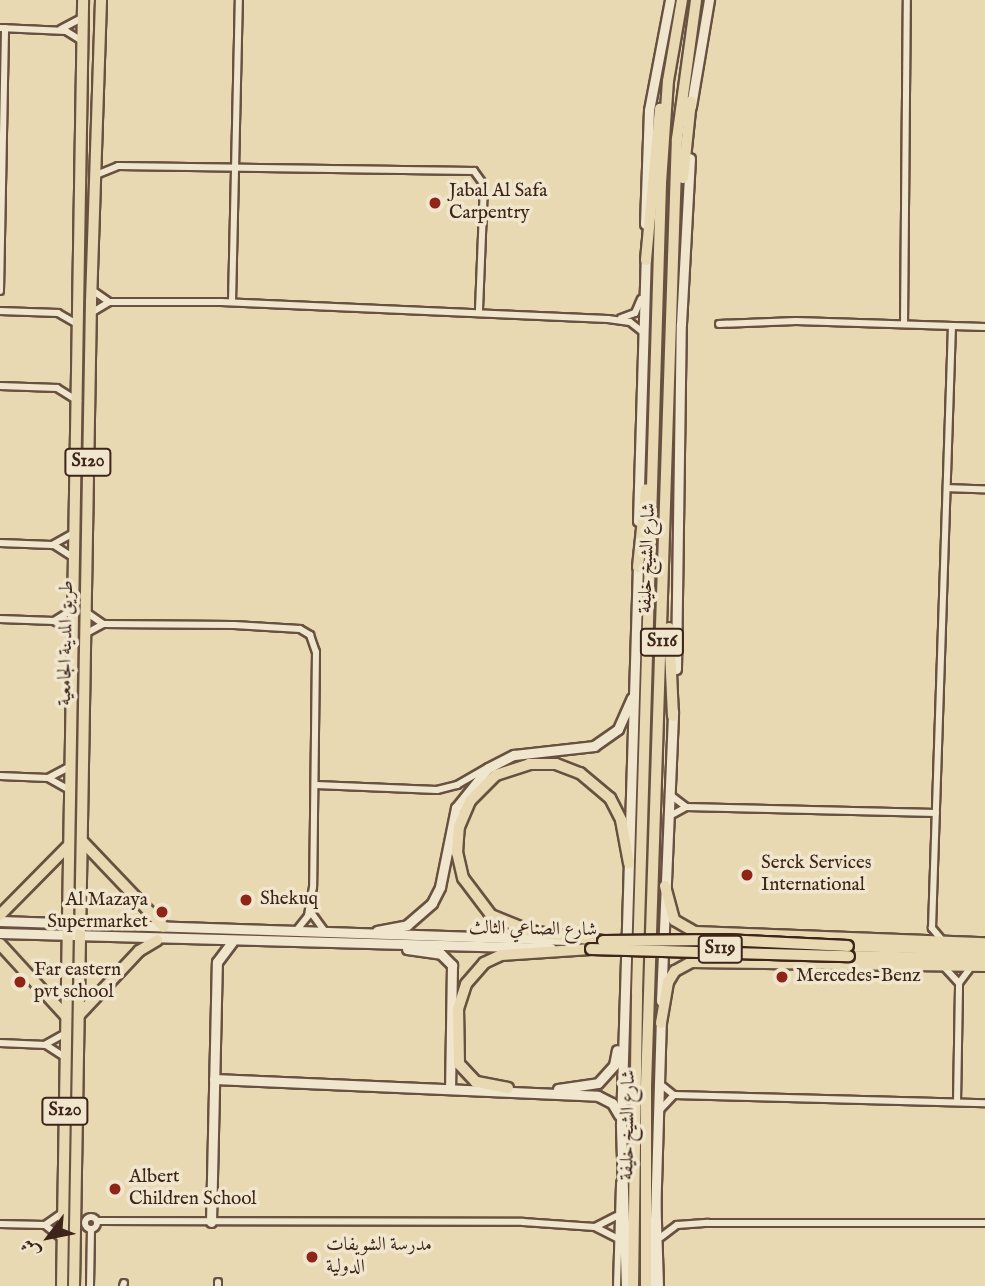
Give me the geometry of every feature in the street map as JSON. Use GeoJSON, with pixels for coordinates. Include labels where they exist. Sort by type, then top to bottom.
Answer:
{"type":"FeatureCollection","features":[{"type":"Feature","properties":{"kind":"highway","name":"شارع الشيخ خليفة"},"geometry":{"type":"LineString","coordinates":[[633,1286],[652,456],[666,97],[682,0]]}},
{"type":"Feature","properties":{"kind":"highway","name":"شارع الشيخ خليفة"},"geometry":{"type":"LineString","coordinates":[[646,1286],[646,1086],[679,103],[696,0]]}},
{"type":"Feature","properties":{"kind":"highway"},"geometry":{"type":"LineString","coordinates":[[646,260],[657,122],[666,97]]}},
{"type":"Feature","properties":{"kind":"highway"},"geometry":{"type":"LineString","coordinates":[[675,218],[691,101]]}},
{"type":"Feature","properties":{"kind":"highway"},"geometry":{"type":"LineString","coordinates":[[638,567],[652,456]]}},
{"type":"Feature","properties":{"kind":"highway"},"geometry":{"type":"LineString","coordinates":[[663,598],[669,624],[673,716]]}},
{"type":"Feature","properties":{"kind":"main road","name":"طريق المدينة الجامعية"},"geometry":{"type":"LineString","coordinates":[[62,1286],[66,1033],[72,1017],[79,950],[85,938],[81,924],[84,687],[77,684],[78,638],[74,608],[83,0]]}},
{"type":"Feature","properties":{"kind":"main road"},"geometry":{"type":"LineString","coordinates":[[94,0],[99,41]]}},
{"type":"Feature","properties":{"kind":"main road","name":"طريق المدينة الجامعية"},"geometry":{"type":"LineString","coordinates":[[74,1286],[72,1017],[63,923],[68,911],[78,638],[86,612],[91,313],[102,0]]}},
{"type":"Feature","properties":{"kind":"main road"},"geometry":{"type":"LineString","coordinates":[[99,41],[107,0]]}},
{"type":"Feature","properties":{"kind":"main road"},"geometry":{"type":"LineString","coordinates":[[626,1286],[621,1124],[622,1024],[637,662],[649,110],[667,0]]}},
{"type":"Feature","properties":{"kind":"main road"},"geometry":{"type":"LineString","coordinates":[[653,1286],[691,101],[709,0]]}},
{"type":"Feature","properties":{"kind":"main road"},"geometry":{"type":"LineString","coordinates":[[363,936],[402,927],[428,909],[440,887],[456,808],[488,768],[514,755],[585,748],[611,736],[629,709],[637,662]]}},
{"type":"Feature","properties":{"kind":"main road"},"geometry":{"type":"LineString","coordinates":[[533,943],[482,908],[468,890],[459,866],[457,840],[465,813],[477,791],[496,775],[542,763],[568,767],[592,779],[617,808],[629,863]]}},
{"type":"Feature","properties":{"kind":"main road"},"geometry":{"type":"LineString","coordinates":[[82,841],[164,928]]}},
{"type":"Feature","properties":{"kind":"main road"},"geometry":{"type":"LineString","coordinates":[[0,915],[57,861],[70,842]]}},
{"type":"Feature","properties":{"kind":"main road"},"geometry":{"type":"LineString","coordinates":[[665,886],[671,915],[690,930],[985,943]]}},
{"type":"Feature","properties":{"kind":"main road"},"geometry":{"type":"LineString","coordinates":[[68,911],[81,911]]}},
{"type":"Feature","properties":{"kind":"main road","name":"شارع الصناعي الثالث"},"geometry":{"type":"LineString","coordinates":[[0,921],[326,933],[533,943],[591,949],[985,950]]}},
{"type":"Feature","properties":{"kind":"main road"},"geometry":{"type":"LineString","coordinates":[[85,938],[92,925]]}},
{"type":"Feature","properties":{"kind":"main road","name":"شارع الصناعي الثالث"},"geometry":{"type":"LineString","coordinates":[[0,933],[64,940],[85,938],[396,945],[724,940],[985,959]]}},
{"type":"Feature","properties":{"kind":"main road"},"geometry":{"type":"LineString","coordinates":[[64,940],[79,950]]}},
{"type":"Feature","properties":{"kind":"main road"},"geometry":{"type":"LineString","coordinates":[[0,944],[72,1017],[131,959],[157,940]]}},
{"type":"Feature","properties":{"kind":"main road"},"geometry":{"type":"LineString","coordinates":[[202,941],[217,962]]}},
{"type":"Feature","properties":{"kind":"main road"},"geometry":{"type":"LineString","coordinates":[[211,1222],[217,962],[232,942]]}},
{"type":"Feature","properties":{"kind":"main road"},"geometry":{"type":"LineString","coordinates":[[508,1088],[475,1082],[461,1070],[457,1058],[459,1000],[470,977],[484,963],[533,943]]}},
{"type":"Feature","properties":{"kind":"main road"},"geometry":{"type":"LineString","coordinates":[[396,945],[441,954],[452,965],[450,1068],[454,1089]]}},
{"type":"Feature","properties":{"kind":"main road"},"geometry":{"type":"LineString","coordinates":[[661,1023],[668,982],[675,971],[691,962],[985,966]]}},
{"type":"Feature","properties":{"kind":"main road"},"geometry":{"type":"LineString","coordinates":[[454,1089],[581,1089],[598,1083],[614,1065],[622,1024]]}},
{"type":"Feature","properties":{"kind":"main road"},"geometry":{"type":"LineString","coordinates":[[435,1088],[450,1068]]}},
{"type":"Feature","properties":{"kind":"main road"},"geometry":{"type":"LineString","coordinates":[[214,1079],[602,1097],[615,1106],[621,1124]]}},
{"type":"Feature","properties":{"kind":"street"},"geometry":{"type":"LineString","coordinates":[[232,302],[239,0]]}},
{"type":"Feature","properties":{"kind":"street"},"geometry":{"type":"LineString","coordinates":[[904,324],[907,0]]}},
{"type":"Feature","properties":{"kind":"street"},"geometry":{"type":"LineString","coordinates":[[60,30],[82,18]]}},
{"type":"Feature","properties":{"kind":"street"},"geometry":{"type":"LineString","coordinates":[[0,291],[2,28],[60,30],[82,41]]}},
{"type":"Feature","properties":{"kind":"street"},"geometry":{"type":"LineString","coordinates":[[95,176],[118,166],[478,173],[484,185],[479,312]]}},
{"type":"Feature","properties":{"kind":"street"},"geometry":{"type":"LineString","coordinates":[[608,319],[637,311],[646,273]]}},
{"type":"Feature","properties":{"kind":"street"},"geometry":{"type":"LineString","coordinates":[[92,290],[109,302]]}},
{"type":"Feature","properties":{"kind":"street"},"geometry":{"type":"LineString","coordinates":[[58,313],[80,301]]}},
{"type":"Feature","properties":{"kind":"street"},"geometry":{"type":"LineString","coordinates":[[91,313],[109,302],[232,302],[608,319],[630,322],[643,332]]}},
{"type":"Feature","properties":{"kind":"street"},"geometry":{"type":"LineString","coordinates":[[0,311],[58,313],[79,325]]}},
{"type":"Feature","properties":{"kind":"street"},"geometry":{"type":"LineString","coordinates":[[719,324],[985,327]]}},
{"type":"Feature","properties":{"kind":"street"},"geometry":{"type":"LineString","coordinates":[[942,940],[932,928],[952,326]]}},
{"type":"Feature","properties":{"kind":"street"},"geometry":{"type":"LineString","coordinates":[[57,388],[78,376]]}},
{"type":"Feature","properties":{"kind":"street"},"geometry":{"type":"LineString","coordinates":[[0,386],[57,388],[78,401]]}},
{"type":"Feature","properties":{"kind":"street"},"geometry":{"type":"LineString","coordinates":[[947,488],[985,489]]}},
{"type":"Feature","properties":{"kind":"street"},"geometry":{"type":"LineString","coordinates":[[52,545],[75,532]]}},
{"type":"Feature","properties":{"kind":"street"},"geometry":{"type":"LineString","coordinates":[[0,543],[52,545],[75,558]]}},
{"type":"Feature","properties":{"kind":"street"},"geometry":{"type":"LineString","coordinates":[[54,621],[74,608]]}},
{"type":"Feature","properties":{"kind":"street"},"geometry":{"type":"LineString","coordinates":[[86,612],[103,624]]}},
{"type":"Feature","properties":{"kind":"street"},"geometry":{"type":"LineString","coordinates":[[0,619],[54,621],[78,638],[103,624],[247,625],[300,629],[310,635],[316,646],[316,785],[310,911],[294,932]]}},
{"type":"Feature","properties":{"kind":"street"},"geometry":{"type":"LineString","coordinates":[[48,778],[73,764]]}},
{"type":"Feature","properties":{"kind":"street"},"geometry":{"type":"LineString","coordinates":[[316,785],[444,789],[488,768]]}},
{"type":"Feature","properties":{"kind":"street"},"geometry":{"type":"LineString","coordinates":[[0,776],[48,778],[72,793]]}},
{"type":"Feature","properties":{"kind":"street"},"geometry":{"type":"LineString","coordinates":[[669,794],[686,807]]}},
{"type":"Feature","properties":{"kind":"street"},"geometry":{"type":"LineString","coordinates":[[668,817],[686,807],[936,813]]}},
{"type":"Feature","properties":{"kind":"street"},"geometry":{"type":"LineString","coordinates":[[310,911],[326,933]]}},
{"type":"Feature","properties":{"kind":"street"},"geometry":{"type":"LineString","coordinates":[[919,939],[932,928]]}},
{"type":"Feature","properties":{"kind":"street"},"geometry":{"type":"LineString","coordinates":[[957,1102],[959,983],[972,966]]}},
{"type":"Feature","properties":{"kind":"street"},"geometry":{"type":"LineString","coordinates":[[944,967],[959,983]]}},
{"type":"Feature","properties":{"kind":"street"},"geometry":{"type":"LineString","coordinates":[[46,1045],[66,1033]]}},
{"type":"Feature","properties":{"kind":"street"},"geometry":{"type":"LineString","coordinates":[[0,1043],[46,1045],[66,1058]]}},
{"type":"Feature","properties":{"kind":"street"},"geometry":{"type":"LineString","coordinates":[[659,1082],[674,1095],[985,1103]]}},
{"type":"Feature","properties":{"kind":"street"},"geometry":{"type":"LineString","coordinates":[[659,1111],[674,1095]]}},
{"type":"Feature","properties":{"kind":"street"},"geometry":{"type":"LineString","coordinates":[[617,1286],[617,1216],[622,1174]]}},
{"type":"Feature","properties":{"kind":"street"},"geometry":{"type":"LineString","coordinates":[[657,1189],[661,1214],[660,1286]]}},
{"type":"Feature","properties":{"kind":"street"},"geometry":{"type":"LineString","coordinates":[[75,1204],[97,1222],[523,1222],[596,1227],[617,1238]]}},
{"type":"Feature","properties":{"kind":"street"},"geometry":{"type":"LineString","coordinates":[[0,1224],[45,1225],[63,1212]]}},
{"type":"Feature","properties":{"kind":"street"},"geometry":{"type":"LineString","coordinates":[[661,1214],[677,1225],[985,1223]]}},
{"type":"Feature","properties":{"kind":"street"},"geometry":{"type":"LineString","coordinates":[[596,1227],[617,1216]]}},
{"type":"Feature","properties":{"kind":"street"},"geometry":{"type":"LineString","coordinates":[[89,1217],[90,1286]]}},
{"type":"Feature","properties":{"kind":"street"},"geometry":{"type":"LineString","coordinates":[[75,1234],[97,1222]]}},
{"type":"Feature","properties":{"kind":"street"},"geometry":{"type":"LineString","coordinates":[[45,1225],[63,1241]]}},
{"type":"Feature","properties":{"kind":"street"},"geometry":{"type":"LineString","coordinates":[[661,1237],[677,1225]]}},
{"type":"Feature","properties":{"kind":"place","name":"Jabal Al Safa Carpentry"},"geometry":{"type":"Point","coordinates":[435,203]}},
{"type":"Feature","properties":{"kind":"place","name":"Serck Services International"},"geometry":{"type":"Point","coordinates":[747,875]}},
{"type":"Feature","properties":{"kind":"place","name":"Shekuq"},"geometry":{"type":"Point","coordinates":[246,900]}},
{"type":"Feature","properties":{"kind":"place","name":"Al Mazaya Supermarket"},"geometry":{"type":"Point","coordinates":[162,912]}},
{"type":"Feature","properties":{"kind":"place","name":"Mercedes-Benz"},"geometry":{"type":"Point","coordinates":[782,977]}},
{"type":"Feature","properties":{"kind":"place","name":"Far eastern pvt school"},"geometry":{"type":"Point","coordinates":[20,982]}},
{"type":"Feature","properties":{"kind":"place","name":"Albert Children School"},"geometry":{"type":"Point","coordinates":[115,1189]}},
{"type":"Feature","properties":{"kind":"place","name":"مدرسة الشويفات الدولية"},"geometry":{"type":"Point","coordinates":[312,1257]}}]}
